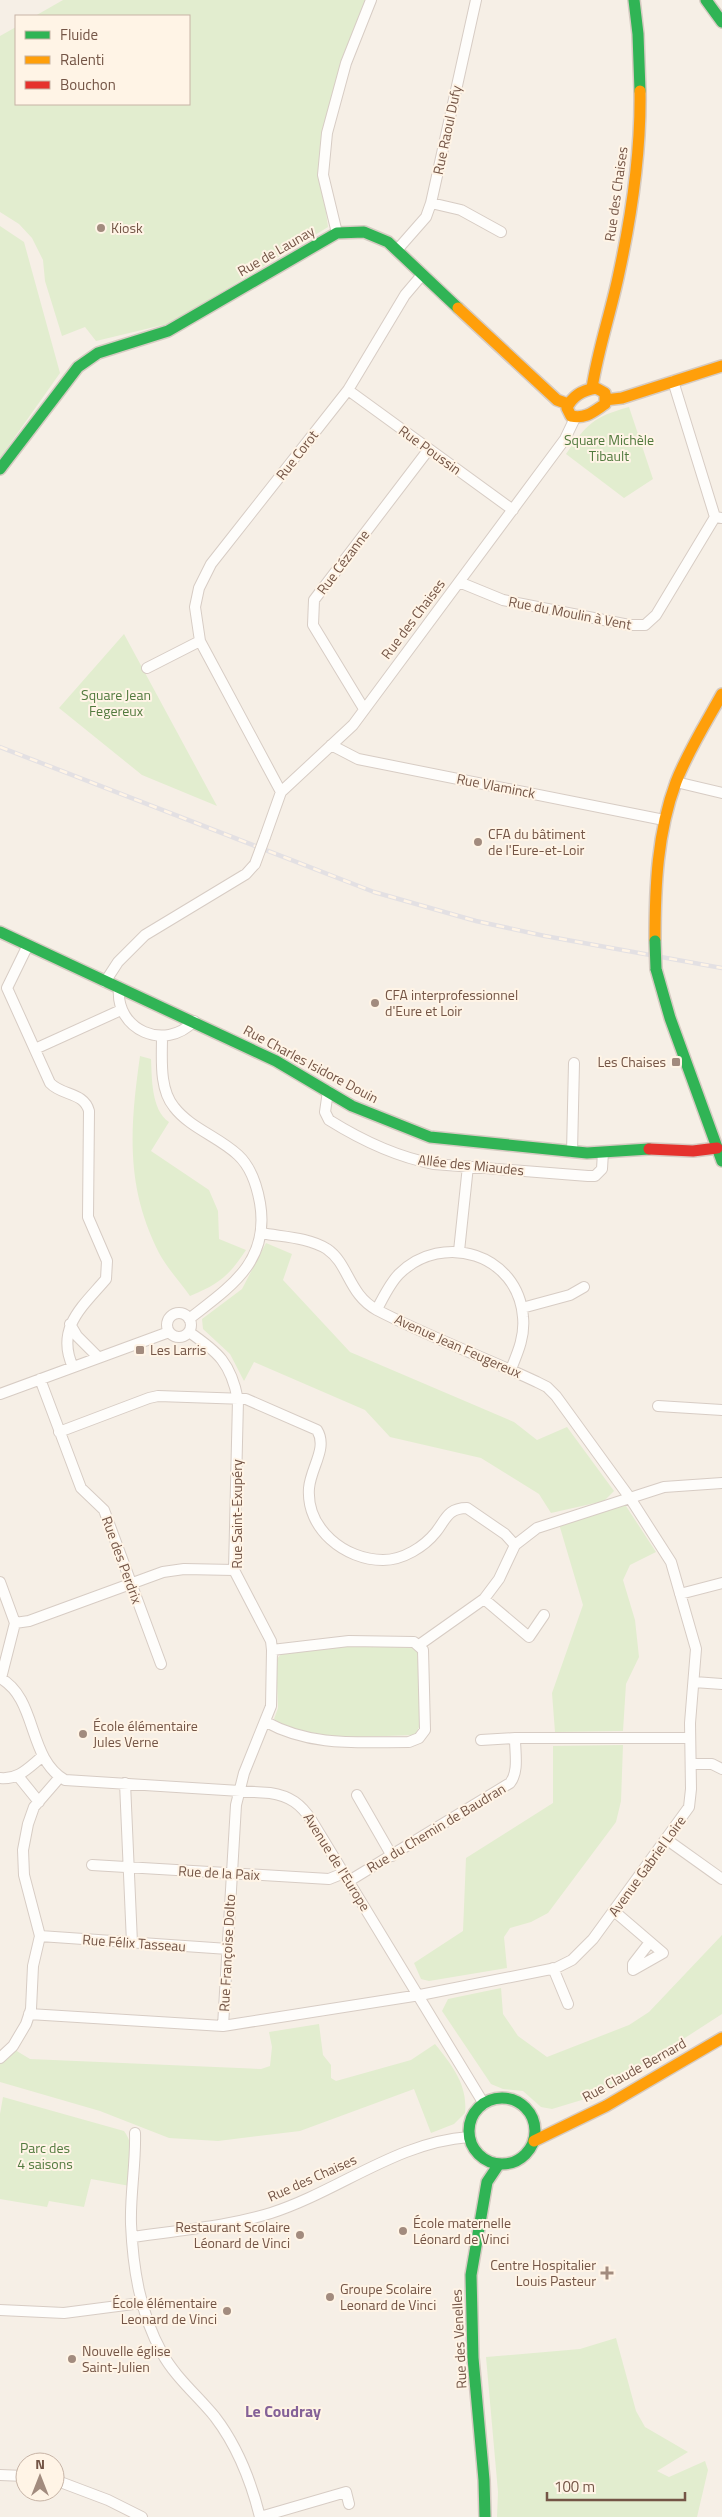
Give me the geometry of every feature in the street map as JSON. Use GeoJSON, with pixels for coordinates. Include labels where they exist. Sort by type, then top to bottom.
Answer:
{"type":"FeatureCollection","features":[{"type":"Feature","properties":{"kind":"street"},"geometry":{"type":"LineString","coordinates":[[337,233],[323,176],[326,133],[331,109],[346,64],[371,0]]}},
{"type":"Feature","properties":{"kind":"street","name":"Rue Raoul Dufy"},"geometry":{"type":"LineString","coordinates":[[396,250],[426,217],[432,203],[476,0]]}},
{"type":"Feature","properties":{"kind":"street","name":"Rue des Chaises"},"geometry":{"type":"LineString","coordinates":[[592,388],[619,273],[634,194],[639,149],[641,44],[634,0]]}},
{"type":"Feature","properties":{"kind":"street"},"geometry":{"type":"LineString","coordinates":[[706,0],[722,22]]}},
{"type":"Feature","properties":{"kind":"street"},"geometry":{"type":"LineString","coordinates":[[432,203],[461,210],[501,232]]}},
{"type":"Feature","properties":{"kind":"street","name":"Rue de Launay"},"geometry":{"type":"LineString","coordinates":[[0,469],[78,367],[98,353],[168,331],[337,233],[351,230],[371,232],[396,250],[557,400],[568,404]]}},
{"type":"Feature","properties":{"kind":"street","name":"Rue Corot"},"geometry":{"type":"LineString","coordinates":[[282,792],[200,641],[195,608],[199,588],[211,564],[348,390],[405,295],[422,275]]}},
{"type":"Feature","properties":{"kind":"street"},"geometry":{"type":"LineString","coordinates":[[605,400],[614,400],[722,366]]}},
{"type":"Feature","properties":{"kind":"street"},"geometry":{"type":"LineString","coordinates":[[673,381],[718,518]]}},
{"type":"Feature","properties":{"kind":"street"},"geometry":{"type":"LineString","coordinates":[[592,388],[602,390],[605,400],[601,407],[594,410],[588,416],[575,418],[568,413],[568,404],[572,399],[592,388]]}},
{"type":"Feature","properties":{"kind":"street","name":"Rue Poussin"},"geometry":{"type":"LineString","coordinates":[[348,390],[513,510]]}},
{"type":"Feature","properties":{"kind":"street","name":"Rue des Chaises"},"geometry":{"type":"LineString","coordinates":[[105,982],[118,962],[145,935],[246,874],[255,864],[282,792],[353,725],[565,439],[575,418]]}},
{"type":"Feature","properties":{"kind":"street","name":"Rue Cézanne"},"geometry":{"type":"LineString","coordinates":[[364,710],[313,625],[314,600],[429,450]]}},
{"type":"Feature","properties":{"kind":"street","name":"Rue du Moulin à Vent"},"geometry":{"type":"LineString","coordinates":[[459,582],[503,600],[629,626],[645,625],[656,615],[718,518]]}},
{"type":"Feature","properties":{"kind":"street"},"geometry":{"type":"LineString","coordinates":[[147,668],[200,641]]}},
{"type":"Feature","properties":{"kind":"street"},"geometry":{"type":"LineString","coordinates":[[722,694],[676,782],[664,820],[656,863],[655,941],[656,969],[670,1018],[720,1147],[722,1161]]}},
{"type":"Feature","properties":{"kind":"street","name":"Rue Vlaminck"},"geometry":{"type":"LineString","coordinates":[[331,745],[358,759],[664,820]]}},
{"type":"Feature","properties":{"kind":"street"},"geometry":{"type":"LineString","coordinates":[[676,782],[722,793]]}},
{"type":"Feature","properties":{"kind":"street","name":"Rue Charles Isidore Douin"},"geometry":{"type":"LineString","coordinates":[[0,932],[105,982],[194,1021],[276,1061],[352,1106],[430,1137],[572,1152],[603,1152],[636,1148],[694,1151],[720,1147]]}},
{"type":"Feature","properties":{"kind":"street"},"geometry":{"type":"LineString","coordinates":[[28,945],[4,988],[50,1083],[56,1089],[79,1097],[87,1104],[89,1111],[88,1217],[107,1261],[106,1279],[71,1319],[68,1349],[73,1367]]}},
{"type":"Feature","properties":{"kind":"street"},"geometry":{"type":"LineString","coordinates":[[119,988],[118,999],[121,1010],[135,1028],[149,1035],[162,1037],[187,1028],[194,1021]]}},
{"type":"Feature","properties":{"kind":"street"},"geometry":{"type":"LineString","coordinates":[[35,1049],[121,1010]]}},
{"type":"Feature","properties":{"kind":"street"},"geometry":{"type":"LineString","coordinates":[[162,1037],[166,1092],[173,1106],[187,1119],[220,1140],[240,1156],[252,1174],[259,1194],[262,1214],[261,1233],[255,1254],[245,1272],[225,1292],[189,1318]]}},
{"type":"Feature","properties":{"kind":"street"},"geometry":{"type":"LineString","coordinates":[[572,1152],[574,1063]]}},
{"type":"Feature","properties":{"kind":"street","name":"Allée des Miaudes"},"geometry":{"type":"LineString","coordinates":[[328,1091],[325,1112],[329,1120],[384,1149],[407,1158],[434,1164],[595,1176],[602,1169],[603,1152]]}},
{"type":"Feature","properties":{"kind":"street"},"geometry":{"type":"LineString","coordinates":[[458,1251],[468,1166]]}},
{"type":"Feature","properties":{"kind":"street","name":"Avenue Jean Feugereux"},"geometry":{"type":"LineString","coordinates":[[261,1233],[298,1239],[327,1250],[335,1257],[354,1290],[377,1309],[547,1387],[556,1396],[630,1498]]}},
{"type":"Feature","properties":{"kind":"street"},"geometry":{"type":"LineString","coordinates":[[377,1309],[398,1275],[409,1265],[432,1254],[458,1251],[472,1254],[498,1268],[516,1291],[522,1308],[523,1330],[511,1369]]}},
{"type":"Feature","properties":{"kind":"street"},"geometry":{"type":"LineString","coordinates":[[522,1308],[570,1295],[584,1288]]}},
{"type":"Feature","properties":{"kind":"street"},"geometry":{"type":"LineString","coordinates":[[0,1394],[169,1332],[179,1337],[189,1332],[191,1325],[189,1318],[180,1313],[172,1315],[167,1325],[169,1332]]}},
{"type":"Feature","properties":{"kind":"street"},"geometry":{"type":"LineString","coordinates":[[70,1324],[77,1336],[98,1358]]}},
{"type":"Feature","properties":{"kind":"street","name":"Rue Saint-Exupéry"},"geometry":{"type":"LineString","coordinates":[[189,1332],[212,1348],[224,1360],[234,1380],[238,1400],[234,1570],[271,1641],[271,1706],[244,1773],[240,1791]]}},
{"type":"Feature","properties":{"kind":"street","name":"Rue des Perdrix"},"geometry":{"type":"LineString","coordinates":[[40,1379],[81,1488],[104,1510],[161,1664]]}},
{"type":"Feature","properties":{"kind":"street"},"geometry":{"type":"LineString","coordinates":[[59,1432],[149,1398],[222,1397],[246,1400],[317,1430],[322,1438],[322,1448],[312,1469],[309,1490],[312,1511],[321,1528],[333,1542],[346,1551],[366,1558],[384,1560],[404,1556],[420,1548],[435,1532],[447,1514],[460,1508],[467,1508],[505,1534],[515,1545]]}},
{"type":"Feature","properties":{"kind":"street"},"geometry":{"type":"LineString","coordinates":[[658,1406],[722,1410]]}},
{"type":"Feature","properties":{"kind":"street"},"geometry":{"type":"LineString","coordinates":[[419,1645],[484,1600],[499,1579],[515,1545],[537,1528],[664,1487],[722,1482]]}},
{"type":"Feature","properties":{"kind":"street","name":"Avenue Gabriel Loire"},"geometry":{"type":"LineString","coordinates":[[30,2014],[223,2026],[420,1995],[553,1968],[572,1960],[585,1949],[689,1806],[690,1738],[696,1649],[667,1555],[630,1498]]}},
{"type":"Feature","properties":{"kind":"street"},"geometry":{"type":"LineString","coordinates":[[15,1623],[29,1621],[176,1569],[234,1570]]}},
{"type":"Feature","properties":{"kind":"street"},"geometry":{"type":"LineString","coordinates":[[0,1582],[15,1623],[0,1678],[17,1692],[43,1756],[54,1773],[60,1777],[34,1807],[28,1824],[23,1850],[26,1887],[33,1904],[40,1936],[33,1966],[30,2014],[13,2046],[0,2058]]}},
{"type":"Feature","properties":{"kind":"street"},"geometry":{"type":"LineString","coordinates":[[680,1594],[722,1583]]}},
{"type":"Feature","properties":{"kind":"street"},"geometry":{"type":"LineString","coordinates":[[484,1600],[529,1637],[544,1615]]}},
{"type":"Feature","properties":{"kind":"street"},"geometry":{"type":"LineString","coordinates":[[266,1722],[296,1736],[324,1742],[409,1742],[418,1738],[425,1730],[423,1650],[414,1642],[378,1640],[272,1650]]}},
{"type":"Feature","properties":{"kind":"street"},"geometry":{"type":"LineString","coordinates":[[694,1682],[722,1684]]}},
{"type":"Feature","properties":{"kind":"street"},"geometry":{"type":"LineString","coordinates":[[481,1740],[515,1738],[690,1738]]}},
{"type":"Feature","properties":{"kind":"street","name":"Rue du Chemin de Baudran"},"geometry":{"type":"LineString","coordinates":[[346,1877],[392,1856],[510,1783],[514,1778],[516,1770],[515,1738]]}},
{"type":"Feature","properties":{"kind":"street"},"geometry":{"type":"LineString","coordinates":[[0,1778],[18,1776],[43,1756]]}},
{"type":"Feature","properties":{"kind":"street"},"geometry":{"type":"LineString","coordinates":[[691,1764],[712,1764],[722,1769]]}},
{"type":"Feature","properties":{"kind":"street"},"geometry":{"type":"LineString","coordinates":[[18,1776],[38,1802]]}},
{"type":"Feature","properties":{"kind":"street","name":"Avenue de l'Europe"},"geometry":{"type":"LineString","coordinates":[[60,1777],[71,1781],[125,1783],[281,1795],[298,1803],[312,1820],[420,1995],[484,2104]]}},
{"type":"Feature","properties":{"kind":"street"},"geometry":{"type":"LineString","coordinates":[[125,1783],[132,1943]]}},
{"type":"Feature","properties":{"kind":"street","name":"Rue Françoise Dolto"},"geometry":{"type":"LineString","coordinates":[[223,2026],[236,1805],[240,1791]]}},
{"type":"Feature","properties":{"kind":"street"},"geometry":{"type":"LineString","coordinates":[[357,1795],[392,1856]]}},
{"type":"Feature","properties":{"kind":"street"},"geometry":{"type":"LineString","coordinates":[[666,1839],[722,1879]]}},
{"type":"Feature","properties":{"kind":"street","name":"Rue de la Paix"},"geometry":{"type":"LineString","coordinates":[[92,1865],[329,1879],[346,1877]]}},
{"type":"Feature","properties":{"kind":"street"},"geometry":{"type":"LineString","coordinates":[[614,1911],[650,1942]]}},
{"type":"Feature","properties":{"kind":"street","name":"Rue Félix Tasseau"},"geometry":{"type":"LineString","coordinates":[[40,1936],[228,1949]]}},
{"type":"Feature","properties":{"kind":"street"},"geometry":{"type":"LineString","coordinates":[[553,1968],[568,2004]]}},
{"type":"Feature","properties":{"kind":"street","name":"Rue Claude Bernard"},"geometry":{"type":"LineString","coordinates":[[534,2141],[606,2106],[722,2038]]}},
{"type":"Feature","properties":{"kind":"street"},"geometry":{"type":"LineString","coordinates":[[503,2098],[519,2102],[533,2119],[535,2129],[534,2141],[528,2152],[519,2159],[499,2164],[480,2156],[473,2147],[469,2125],[473,2114],[484,2104],[491,2100],[503,2098]]}},
{"type":"Feature","properties":{"kind":"street"},"geometry":{"type":"LineString","coordinates":[[135,2133],[136,2158],[131,2223],[141,2303],[165,2359],[232,2440],[249,2481],[260,2517],[346,2492],[349,2504]]}},
{"type":"Feature","properties":{"kind":"street","name":"Rue des Chaises"},"geometry":{"type":"LineString","coordinates":[[133,2237],[216,2226],[272,2213],[330,2189],[413,2150],[447,2138],[470,2137]]}},
{"type":"Feature","properties":{"kind":"street","name":"Rue des Venelles"},"geometry":{"type":"LineString","coordinates":[[485,2517],[484,2480],[473,2350],[472,2276],[487,2182],[499,2164]]}},
{"type":"Feature","properties":{"kind":"street"},"geometry":{"type":"LineString","coordinates":[[0,2310],[64,2313],[141,2303]]}},
{"type":"Feature","properties":{"kind":"street"},"geometry":{"type":"LineString","coordinates":[[0,2475],[15,2476]]}},
{"type":"Feature","properties":{"kind":"street"},"geometry":{"type":"LineString","coordinates":[[65,2484],[108,2500],[142,2517]]}},
{"type":"Feature","properties":{"kind":"green space"},"geometry":{"type":"Polygon","coordinates":[[[63,0],[368,0],[319,160],[328,227],[171,323],[96,341],[85,327],[62,336],[45,281],[43,260],[32,238],[19,224],[0,212],[0,36],[15,28],[15,105],[190,105],[190,15],[37,15],[63,0]]]}},
{"type":"Feature","properties":{"kind":"green space"},"geometry":{"type":"Polygon","coordinates":[[[0,226],[24,242],[60,373],[0,458],[0,226]]]}},
{"type":"Feature","properties":{"kind":"green space","name":"Square Michèle Tibault"},"geometry":{"type":"Polygon","coordinates":[[[629,407],[653,479],[624,498],[566,454],[592,423],[607,414],[629,407]]]}},
{"type":"Feature","properties":{"kind":"green space","name":"Square Jean Fegereux"},"geometry":{"type":"Polygon","coordinates":[[[124,634],[217,806],[142,775],[59,708],[124,634]]]}},
{"type":"Feature","properties":{"kind":"green space"},"geometry":{"type":"Polygon","coordinates":[[[140,1056],[151,1059],[152,1084],[156,1102],[163,1117],[169,1122],[151,1151],[209,1190],[218,1211],[219,1239],[246,1250],[228,1273],[216,1283],[190,1296],[159,1253],[140,1204],[135,1180],[133,1156],[134,1107],[140,1056]]]}},
{"type":"Feature","properties":{"kind":"green space"},"geometry":{"type":"Polygon","coordinates":[[[266,1243],[292,1254],[283,1280],[350,1352],[514,1422],[537,1440],[567,1427],[614,1491],[604,1501],[551,1513],[539,1494],[481,1458],[390,1437],[365,1410],[254,1362],[244,1381],[230,1354],[203,1329],[202,1319],[242,1289],[266,1243]]]}},
{"type":"Feature","properties":{"kind":"green space"},"geometry":{"type":"Polygon","coordinates":[[[624,1503],[656,1552],[630,1565],[623,1580],[635,1620],[639,1657],[626,1684],[623,1731],[555,1732],[552,1693],[583,1605],[559,1524],[624,1503]]]}},
{"type":"Feature","properties":{"kind":"green space"},"geometry":{"type":"Polygon","coordinates":[[[345,1646],[412,1646],[419,1653],[421,1723],[415,1735],[328,1738],[290,1731],[274,1719],[278,1708],[276,1660],[282,1653],[345,1646]]]}},
{"type":"Feature","properties":{"kind":"green space"},"geometry":{"type":"Polygon","coordinates":[[[623,1745],[621,1801],[616,1822],[548,1913],[531,1922],[510,1928],[504,1937],[507,1968],[429,1981],[421,1979],[414,1963],[463,1931],[466,1858],[553,1803],[553,1746],[623,1745]]]}},
{"type":"Feature","properties":{"kind":"green space"},"geometry":{"type":"Polygon","coordinates":[[[722,1935],[722,2014],[595,2096],[552,2109],[541,2107],[523,2091],[503,2089],[491,2084],[442,2011],[448,1999],[501,1988],[503,2014],[518,2036],[547,2057],[629,2025],[649,2012],[722,1935]]]}},
{"type":"Feature","properties":{"kind":"green space"},"geometry":{"type":"Polygon","coordinates":[[[319,2024],[323,2055],[331,2065],[331,2078],[336,2081],[411,2060],[435,2044],[458,2076],[464,2093],[465,2113],[454,2124],[431,2133],[414,2089],[300,2131],[218,2141],[169,2138],[100,2111],[0,2082],[0,2064],[15,2050],[30,2059],[261,2069],[270,2066],[272,2047],[269,2032],[319,2024]]]}},
{"type":"Feature","properties":{"kind":"green space","name":"Parc des 4 saisons"},"geometry":{"type":"Polygon","coordinates":[[[3,2097],[124,2131],[132,2151],[130,2186],[91,2179],[84,2207],[49,2201],[47,2207],[0,2199],[0,2114],[3,2097]]]}},
{"type":"Feature","properties":{"kind":"green space"},"geometry":{"type":"Polygon","coordinates":[[[616,2338],[636,2411],[645,2427],[688,2452],[657,2471],[669,2477],[705,2461],[708,2470],[697,2517],[497,2517],[498,2492],[486,2357],[580,2349],[616,2338]]]}},
{"type":"Feature","properties":{"kind":"railway"},"geometry":{"type":"LineString","coordinates":[[0,747],[374,892],[476,921],[545,936],[722,968]]}},
{"type":"Feature","properties":{"kind":"traffic: fast"},"geometry":{"type":"LineString","coordinates":[[634,0],[638,34],[640,91]]}},
{"type":"Feature","properties":{"kind":"traffic: fast"},"geometry":{"type":"LineString","coordinates":[[706,0],[722,22]]}},
{"type":"Feature","properties":{"kind":"traffic: fast"},"geometry":{"type":"LineString","coordinates":[[0,469],[78,367],[98,353],[168,331],[337,233],[364,232],[388,242],[458,308]]}},
{"type":"Feature","properties":{"kind":"traffic: fast"},"geometry":{"type":"LineString","coordinates":[[0,932],[276,1061],[352,1106],[430,1137],[587,1153],[649,1149]]}},
{"type":"Feature","properties":{"kind":"traffic: fast"},"geometry":{"type":"LineString","coordinates":[[655,941],[656,969]]}},
{"type":"Feature","properties":{"kind":"traffic: fast"},"geometry":{"type":"LineString","coordinates":[[656,969],[670,1018],[722,1161]]}},
{"type":"Feature","properties":{"kind":"traffic: fast"},"geometry":{"type":"LineString","coordinates":[[502,2098],[515,2101],[525,2108],[532,2118],[535,2131],[532,2144],[525,2154],[515,2161],[502,2164],[489,2161],[479,2154],[472,2144],[469,2131],[472,2118],[479,2108],[489,2101],[502,2098]]}},
{"type":"Feature","properties":{"kind":"traffic: fast"},"geometry":{"type":"LineString","coordinates":[[485,2517],[484,2480],[473,2358],[471,2275],[487,2182],[499,2164]]}},
{"type":"Feature","properties":{"kind":"traffic: slow"},"geometry":{"type":"LineString","coordinates":[[592,388],[619,273],[632,205],[639,137],[640,91]]}},
{"type":"Feature","properties":{"kind":"traffic: slow"},"geometry":{"type":"LineString","coordinates":[[458,308],[557,400],[568,404]]}},
{"type":"Feature","properties":{"kind":"traffic: slow"},"geometry":{"type":"LineString","coordinates":[[605,400],[622,398],[722,366]]}},
{"type":"Feature","properties":{"kind":"traffic: slow"},"geometry":{"type":"LineString","coordinates":[[596,388],[605,393],[605,404],[585,416],[571,416],[567,408],[572,400],[582,392],[596,388]]}},
{"type":"Feature","properties":{"kind":"traffic: slow"},"geometry":{"type":"LineString","coordinates":[[655,941],[658,860],[670,801],[686,759],[722,694]]}},
{"type":"Feature","properties":{"kind":"traffic: slow"},"geometry":{"type":"LineString","coordinates":[[534,2141],[606,2106],[722,2038]]}},
{"type":"Feature","properties":{"kind":"traffic: jam"},"geometry":{"type":"LineString","coordinates":[[649,1149],[693,1151],[717,1148]]}},
{"type":"Feature","properties":{"kind":"place","name":"Kiosk"},"geometry":{"type":"Point","coordinates":[101,228]}},
{"type":"Feature","properties":{"kind":"place","name":"CFA du bâtiment de l'Eure-et-Loir"},"geometry":{"type":"Point","coordinates":[478,842]}},
{"type":"Feature","properties":{"kind":"place","name":"CFA interprofessionnel d'Eure et Loir"},"geometry":{"type":"Point","coordinates":[375,1003]}},
{"type":"Feature","properties":{"kind":"place","name":"Les Chaises"},"geometry":{"type":"Point","coordinates":[676,1062]}},
{"type":"Feature","properties":{"kind":"place","name":"Les Larris"},"geometry":{"type":"Point","coordinates":[140,1350]}},
{"type":"Feature","properties":{"kind":"place","name":"École élémentaire Jules Verne"},"geometry":{"type":"Point","coordinates":[83,1734]}},
{"type":"Feature","properties":{"kind":"place","name":"École maternelle Léonard de Vinci"},"geometry":{"type":"Point","coordinates":[403,2231]}},
{"type":"Feature","properties":{"kind":"place","name":"Restaurant Scolaire Léonard de Vinci"},"geometry":{"type":"Point","coordinates":[300,2235]}},
{"type":"Feature","properties":{"kind":"place","name":"Centre Hospitalier Louis Pasteur"},"geometry":{"type":"Point","coordinates":[607,2273]}},
{"type":"Feature","properties":{"kind":"place","name":"Groupe Scolaire Leonard de Vinci"},"geometry":{"type":"Point","coordinates":[330,2297]}},
{"type":"Feature","properties":{"kind":"place","name":"École élémentaire Leonard de Vinci"},"geometry":{"type":"Point","coordinates":[227,2311]}},
{"type":"Feature","properties":{"kind":"place","name":"Nouvelle église Saint-Julien"},"geometry":{"type":"Point","coordinates":[72,2359]}},
{"type":"Feature","properties":{"kind":"district","name":"Le Coudray"},"geometry":{"type":"Point","coordinates":[283,2411]}}]}
